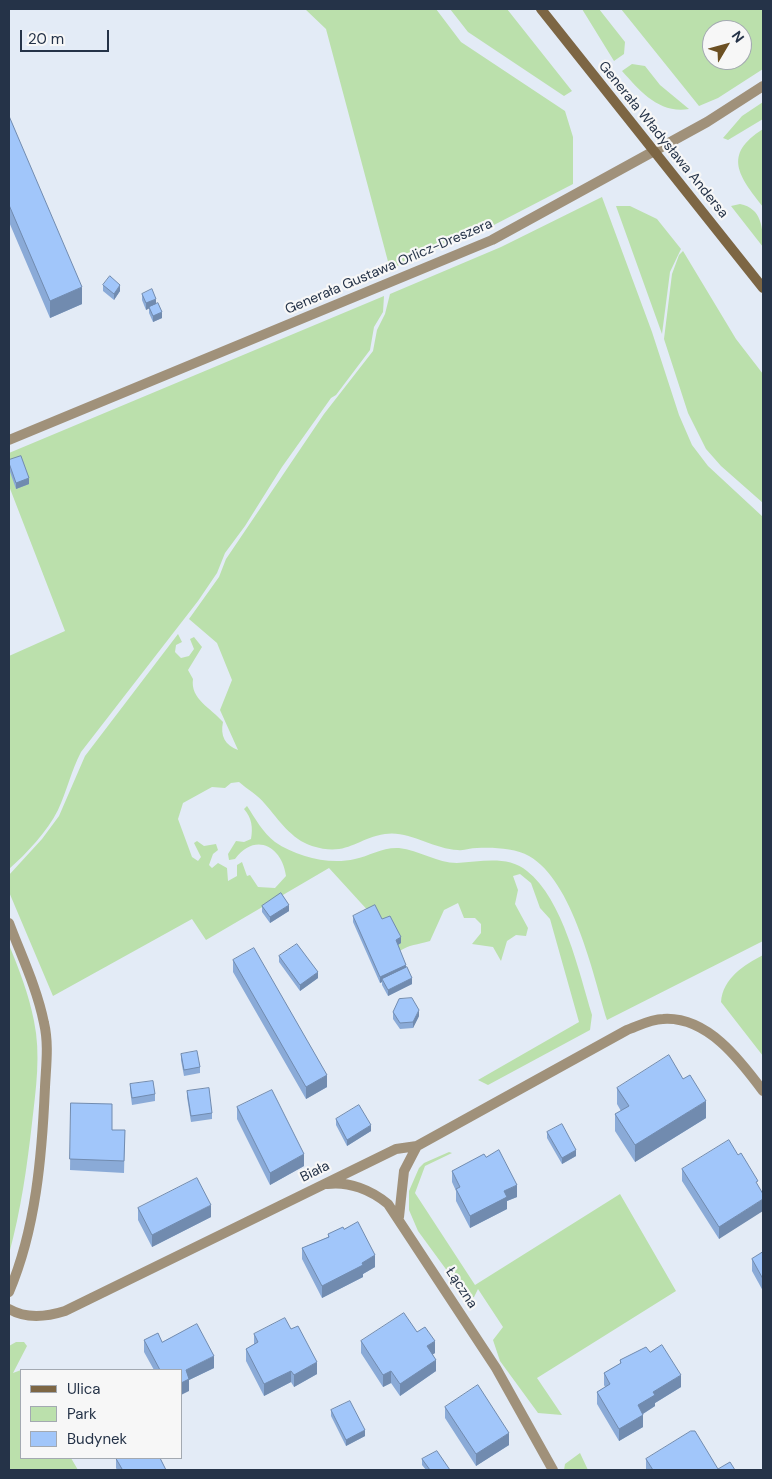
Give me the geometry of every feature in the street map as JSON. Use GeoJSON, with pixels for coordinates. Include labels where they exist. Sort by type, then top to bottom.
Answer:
{"type":"FeatureCollection","features":[{"type":"Feature","properties":{"kind":"main road","name":"Generała Władysława Andersa"},"geometry":{"type":"LineString","coordinates":[[541,9],[763,288]]}},
{"type":"Feature","properties":{"kind":"street","name":"Generała Gustawa Orlicz-Dreszera"},"geometry":{"type":"LineString","coordinates":[[9,440],[492,240],[655,151],[763,86]]}},
{"type":"Feature","properties":{"kind":"street"},"geometry":{"type":"LineString","coordinates":[[9,923],[40,1008],[46,1034],[47,1051],[43,1128],[29,1231],[9,1292]]}},
{"type":"Feature","properties":{"kind":"street","name":"Biała"},"geometry":{"type":"LineString","coordinates":[[9,1309],[33,1316],[54,1315],[65,1311],[396,1149],[417,1146],[627,1030],[664,1018],[689,1023],[715,1038],[730,1051],[763,1090]]}},
{"type":"Feature","properties":{"kind":"street"},"geometry":{"type":"LineString","coordinates":[[398,1217],[404,1171],[417,1146]]}},
{"type":"Feature","properties":{"kind":"street","name":"Łączna"},"geometry":{"type":"LineString","coordinates":[[302,1194],[329,1184],[356,1186],[379,1196],[388,1204],[496,1368],[553,1470]]}},
{"type":"Feature","properties":{"kind":"green space"},"geometry":{"type":"Polygon","coordinates":[[[305,9],[436,9],[461,42],[565,111],[573,137],[573,184],[492,226],[390,269],[326,29],[305,9]]]}},
{"type":"Feature","properties":{"kind":"green space"},"geometry":{"type":"Polygon","coordinates":[[[450,9],[507,9],[572,91],[564,96],[468,32],[450,9]]]}},
{"type":"Feature","properties":{"kind":"green space"},"geometry":{"type":"Polygon","coordinates":[[[582,9],[599,9],[625,42],[624,54],[614,61],[582,9]]]}},
{"type":"Feature","properties":{"kind":"green space"},"geometry":{"type":"Polygon","coordinates":[[[621,9],[763,9],[763,69],[718,98],[699,106],[621,9]]]}},
{"type":"Feature","properties":{"kind":"green space"},"geometry":{"type":"Polygon","coordinates":[[[632,64],[645,66],[660,85],[689,109],[678,110],[668,108],[643,93],[622,71],[632,64]]]}},
{"type":"Feature","properties":{"kind":"green space"},"geometry":{"type":"Polygon","coordinates":[[[763,102],[763,119],[728,140],[723,138],[742,116],[763,102]]]}},
{"type":"Feature","properties":{"kind":"green space"},"geometry":{"type":"Polygon","coordinates":[[[763,129],[763,207],[742,176],[739,157],[742,148],[763,129]]]}},
{"type":"Feature","properties":{"kind":"green space"},"geometry":{"type":"Polygon","coordinates":[[[602,197],[652,332],[679,415],[692,445],[708,466],[763,517],[763,941],[607,1020],[588,954],[569,907],[558,886],[544,868],[529,856],[517,851],[496,848],[449,849],[394,833],[375,836],[343,848],[324,849],[312,846],[292,834],[256,795],[239,782],[231,783],[225,788],[212,787],[183,803],[178,819],[192,857],[198,861],[201,857],[194,843],[197,841],[204,846],[216,844],[218,850],[213,854],[209,865],[212,868],[218,863],[227,868],[228,881],[237,876],[237,865],[242,862],[247,876],[250,875],[258,887],[275,888],[286,876],[279,857],[266,846],[251,846],[235,859],[229,860],[228,854],[236,841],[244,842],[251,839],[251,823],[244,809],[247,806],[263,830],[275,842],[303,856],[345,861],[387,849],[399,848],[414,851],[435,859],[457,863],[502,861],[519,866],[527,871],[540,883],[551,899],[568,937],[592,1015],[590,1030],[488,1085],[478,1080],[579,1022],[550,919],[540,908],[531,883],[520,874],[513,876],[518,890],[515,904],[528,928],[526,936],[516,935],[507,941],[501,961],[493,947],[472,944],[481,933],[481,924],[475,918],[464,918],[458,903],[444,910],[430,941],[410,946],[398,952],[382,926],[329,868],[206,940],[192,919],[53,996],[9,892],[9,875],[42,839],[59,816],[85,756],[178,634],[182,642],[176,645],[175,652],[181,658],[189,656],[194,649],[190,639],[194,637],[202,647],[188,670],[193,679],[195,692],[202,703],[223,722],[222,732],[227,743],[238,750],[220,710],[232,680],[217,643],[189,619],[219,577],[226,559],[324,414],[373,351],[377,330],[385,314],[390,294],[501,247],[602,197]]]}},
{"type":"Feature","properties":{"kind":"green space"},"geometry":{"type":"Polygon","coordinates":[[[740,204],[753,210],[760,220],[763,247],[731,206],[740,204]]]}},
{"type":"Feature","properties":{"kind":"green space"},"geometry":{"type":"Polygon","coordinates":[[[616,206],[630,206],[657,219],[681,249],[670,272],[662,334],[616,206]]]}},
{"type":"Feature","properties":{"kind":"green space"},"geometry":{"type":"Polygon","coordinates":[[[683,251],[736,339],[763,374],[763,503],[721,466],[706,449],[688,413],[664,339],[672,274],[679,255],[683,251]]]}},
{"type":"Feature","properties":{"kind":"green space"},"geometry":{"type":"Polygon","coordinates":[[[384,296],[383,312],[374,327],[370,350],[336,395],[331,398],[282,467],[245,526],[225,553],[217,573],[198,601],[81,752],[58,810],[30,849],[9,869],[9,656],[65,631],[9,486],[9,453],[384,296]]]}},
{"type":"Feature","properties":{"kind":"green space"},"geometry":{"type":"Polygon","coordinates":[[[9,945],[32,1011],[36,1033],[37,1072],[26,1172],[9,1254],[9,945]]]}},
{"type":"Feature","properties":{"kind":"green space"},"geometry":{"type":"Polygon","coordinates":[[[763,955],[763,1056],[721,1002],[730,979],[742,968],[763,955]]]}},
{"type":"Feature","properties":{"kind":"green space"},"geometry":{"type":"Polygon","coordinates":[[[449,1152],[452,1153],[425,1166],[415,1193],[475,1285],[620,1194],[676,1291],[537,1378],[562,1415],[538,1413],[500,1361],[493,1340],[503,1327],[478,1289],[474,1297],[467,1298],[418,1231],[409,1210],[409,1191],[419,1168],[424,1163],[449,1152]]]}},
{"type":"Feature","properties":{"kind":"green space"},"geometry":{"type":"Polygon","coordinates":[[[16,1342],[24,1342],[27,1346],[13,1373],[20,1370],[20,1459],[72,1459],[78,1470],[9,1470],[9,1346],[16,1342]]]}},
{"type":"Feature","properties":{"kind":"green space"},"geometry":{"type":"Polygon","coordinates":[[[580,1453],[588,1470],[564,1470],[565,1464],[580,1453]]]}},
{"type":"Feature","properties":{"kind":"building"},"geometry":{"type":"Polygon","coordinates":[[[9,116],[82,287],[50,301],[9,205],[9,116]]]}},
{"type":"Feature","properties":{"kind":"building"},"geometry":{"type":"Polygon","coordinates":[[[110,276],[120,285],[114,294],[103,285],[110,276]]]}},
{"type":"Feature","properties":{"kind":"building"},"geometry":{"type":"Polygon","coordinates":[[[152,289],[156,299],[146,303],[142,294],[152,289]]]}},
{"type":"Feature","properties":{"kind":"building"},"geometry":{"type":"Polygon","coordinates":[[[158,303],[162,312],[153,316],[149,307],[158,303]]]}},
{"type":"Feature","properties":{"kind":"building"},"geometry":{"type":"Polygon","coordinates":[[[21,456],[29,478],[16,483],[9,460],[21,456]]]}},
{"type":"Feature","properties":{"kind":"building"},"geometry":{"type":"Polygon","coordinates":[[[281,893],[289,905],[270,917],[262,906],[281,893]]]}},
{"type":"Feature","properties":{"kind":"building"},"geometry":{"type":"Polygon","coordinates":[[[375,905],[382,919],[390,916],[401,937],[396,940],[406,965],[380,977],[353,916],[375,905]]]}},
{"type":"Feature","properties":{"kind":"building"},"geometry":{"type":"Polygon","coordinates":[[[297,944],[318,972],[300,985],[279,956],[297,944]]]}},
{"type":"Feature","properties":{"kind":"building"},"geometry":{"type":"Polygon","coordinates":[[[254,948],[327,1075],[306,1087],[233,960],[254,948]]]}},
{"type":"Feature","properties":{"kind":"building"},"geometry":{"type":"Polygon","coordinates":[[[407,967],[412,978],[388,990],[382,979],[407,967]]]}},
{"type":"Feature","properties":{"kind":"building"},"geometry":{"type":"Polygon","coordinates":[[[412,998],[419,1010],[413,1022],[400,1023],[393,1012],[399,999],[412,998]]]}},
{"type":"Feature","properties":{"kind":"building"},"geometry":{"type":"Polygon","coordinates":[[[197,1051],[200,1067],[184,1070],[181,1054],[197,1051]]]}},
{"type":"Feature","properties":{"kind":"building"},"geometry":{"type":"Polygon","coordinates":[[[669,1055],[683,1079],[690,1075],[706,1101],[635,1145],[615,1114],[629,1106],[617,1088],[669,1055]]]}},
{"type":"Feature","properties":{"kind":"building"},"geometry":{"type":"Polygon","coordinates":[[[153,1081],[155,1094],[132,1098],[130,1084],[153,1081]]]}},
{"type":"Feature","properties":{"kind":"building"},"geometry":{"type":"Polygon","coordinates":[[[209,1088],[212,1113],[191,1116],[187,1091],[209,1088]]]}},
{"type":"Feature","properties":{"kind":"building"},"geometry":{"type":"Polygon","coordinates":[[[272,1090],[304,1154],[270,1173],[237,1107],[272,1090]]]}},
{"type":"Feature","properties":{"kind":"building"},"geometry":{"type":"Polygon","coordinates":[[[71,1103],[112,1104],[112,1130],[125,1130],[124,1161],[70,1159],[71,1103]]]}},
{"type":"Feature","properties":{"kind":"building"},"geometry":{"type":"Polygon","coordinates":[[[359,1105],[371,1125],[347,1140],[336,1119],[359,1105]]]}},
{"type":"Feature","properties":{"kind":"building"},"geometry":{"type":"Polygon","coordinates":[[[562,1124],[576,1150],[562,1158],[547,1132],[562,1124]]]}},
{"type":"Feature","properties":{"kind":"building"},"geometry":{"type":"Polygon","coordinates":[[[729,1140],[738,1155],[741,1153],[758,1181],[756,1182],[763,1194],[763,1199],[719,1227],[682,1169],[729,1140]]]}},
{"type":"Feature","properties":{"kind":"building"},"geometry":{"type":"Polygon","coordinates":[[[499,1150],[517,1185],[504,1191],[507,1197],[470,1216],[456,1189],[460,1187],[452,1171],[484,1154],[486,1157],[499,1150]]]}},
{"type":"Feature","properties":{"kind":"building"},"geometry":{"type":"Polygon","coordinates":[[[197,1178],[211,1205],[152,1235],[138,1208],[197,1178]]]}},
{"type":"Feature","properties":{"kind":"building"},"geometry":{"type":"Polygon","coordinates":[[[358,1222],[375,1255],[362,1263],[363,1265],[322,1286],[302,1248],[329,1237],[328,1234],[343,1227],[344,1229],[358,1222]]]}},
{"type":"Feature","properties":{"kind":"building"},"geometry":{"type":"Polygon","coordinates":[[[763,1252],[763,1279],[752,1259],[763,1252]]]}},
{"type":"Feature","properties":{"kind":"building"},"geometry":{"type":"Polygon","coordinates":[[[404,1313],[417,1332],[425,1327],[435,1341],[427,1346],[436,1360],[400,1384],[391,1371],[383,1375],[361,1341],[404,1313]]]}},
{"type":"Feature","properties":{"kind":"building"},"geometry":{"type":"Polygon","coordinates":[[[285,1318],[291,1329],[298,1326],[317,1362],[294,1375],[291,1371],[264,1384],[246,1349],[258,1342],[254,1334],[285,1318]]]}},
{"type":"Feature","properties":{"kind":"building"},"geometry":{"type":"Polygon","coordinates":[[[197,1324],[214,1356],[186,1370],[189,1379],[182,1382],[182,1369],[159,1369],[144,1340],[158,1333],[162,1342],[197,1324]]]}},
{"type":"Feature","properties":{"kind":"building"},"geometry":{"type":"Polygon","coordinates":[[[662,1345],[681,1375],[653,1392],[655,1395],[638,1405],[643,1415],[619,1429],[597,1392],[610,1384],[604,1373],[621,1363],[620,1360],[646,1347],[650,1352],[662,1345]]]}},
{"type":"Feature","properties":{"kind":"building"},"geometry":{"type":"Polygon","coordinates":[[[478,1385],[509,1433],[476,1454],[445,1407],[478,1385]]]}},
{"type":"Feature","properties":{"kind":"building"},"geometry":{"type":"Polygon","coordinates":[[[350,1401],[365,1430],[346,1440],[331,1410],[350,1401]]]}},
{"type":"Feature","properties":{"kind":"building"},"geometry":{"type":"Polygon","coordinates":[[[691,1431],[695,1431],[718,1469],[730,1462],[735,1470],[653,1470],[646,1459],[691,1431]]]}},
{"type":"Feature","properties":{"kind":"building"},"geometry":{"type":"Polygon","coordinates":[[[437,1451],[450,1470],[430,1470],[422,1459],[437,1451]]]}},
{"type":"Feature","properties":{"kind":"building"},"geometry":{"type":"Polygon","coordinates":[[[117,1459],[160,1459],[166,1470],[123,1470],[117,1459]]]}}]}
